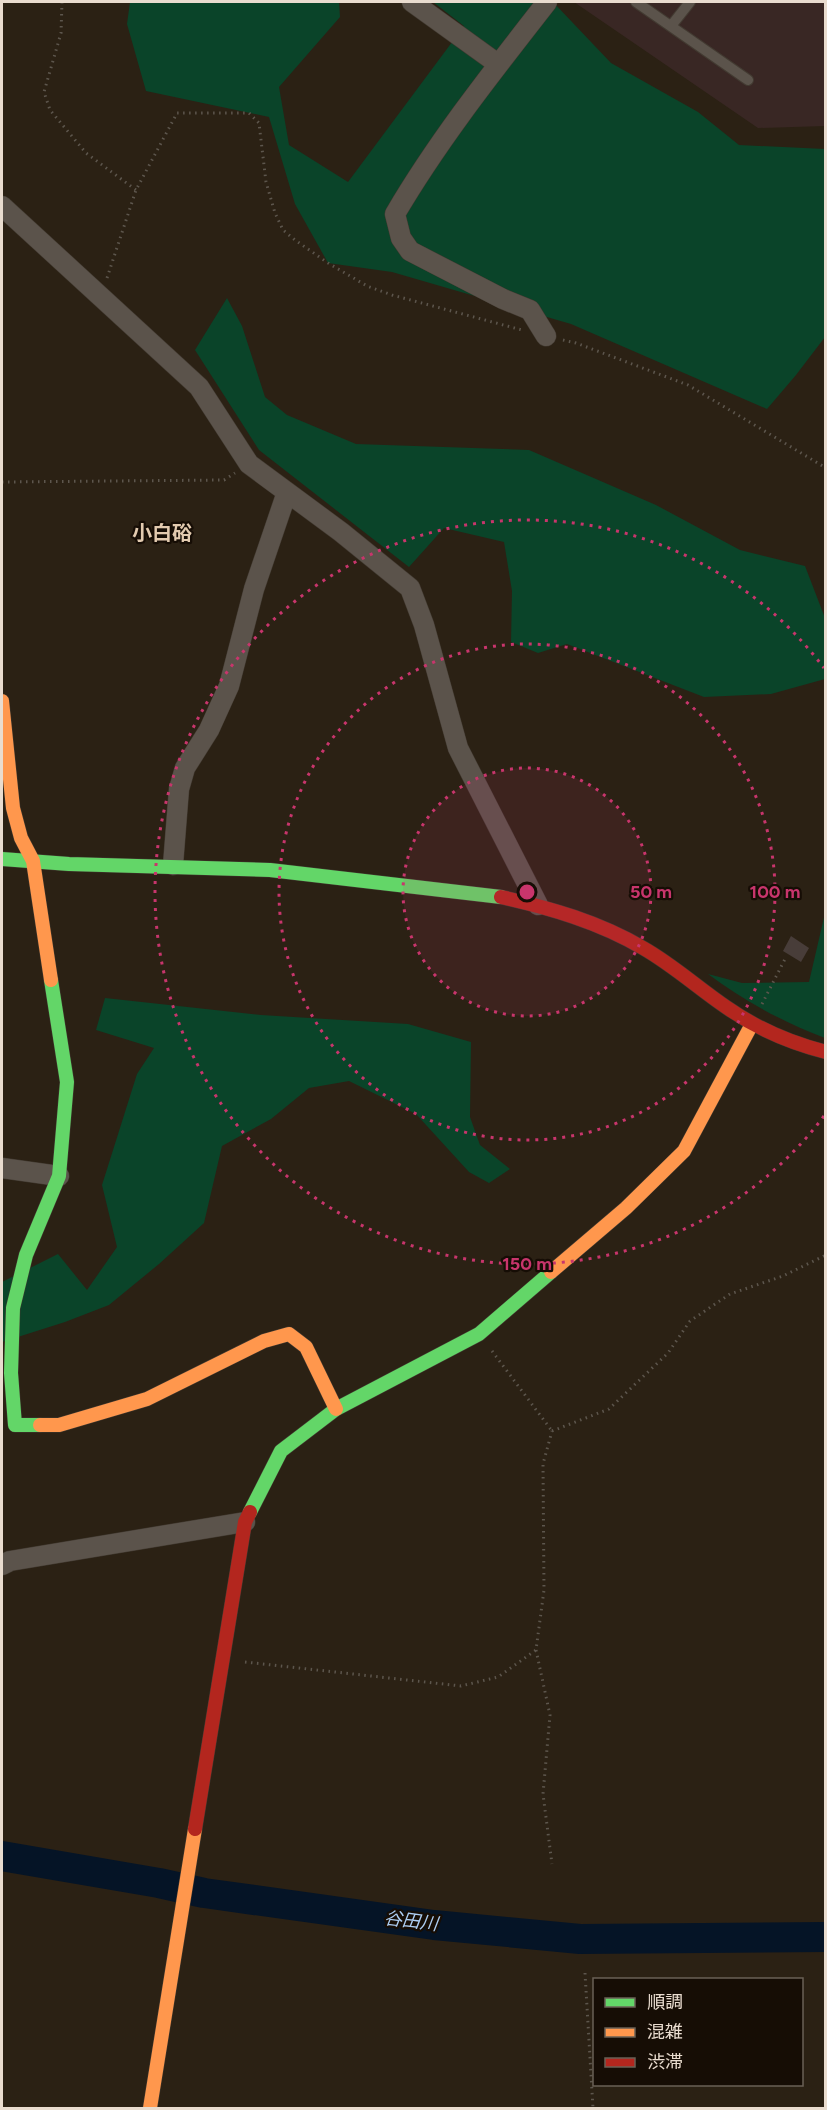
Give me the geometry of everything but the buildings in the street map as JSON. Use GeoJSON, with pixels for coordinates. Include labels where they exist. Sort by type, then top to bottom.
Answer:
{"type":"FeatureCollection","features":[{"type":"Feature","properties":{"kind":"street"},"geometry":{"type":"LineString","coordinates":[[412,2],[498,64]]}},
{"type":"Feature","properties":{"kind":"street"},"geometry":{"type":"LineString","coordinates":[[546,336],[530,310],[503,299],[410,251],[401,238],[395,214],[417,177],[498,64],[547,2]]}},
{"type":"Feature","properties":{"kind":"street"},"geometry":{"type":"LineString","coordinates":[[2,206],[199,387],[249,464],[341,532],[410,588],[424,625],[458,748],[538,905]]}},
{"type":"Feature","properties":{"kind":"street"},"geometry":{"type":"LineString","coordinates":[[173,865],[179,789],[185,768],[210,730],[229,686],[254,589],[288,492]]}},
{"type":"Feature","properties":{"kind":"street"},"geometry":{"type":"LineString","coordinates":[[2,701],[13,807],[21,838],[33,861],[67,1082],[59,1176],[26,1255],[14,1308],[11,1373],[15,1425],[59,1425],[147,1399],[264,1341],[289,1334],[306,1347],[336,1409]]}},
{"type":"Feature","properties":{"kind":"street"},"geometry":{"type":"LineString","coordinates":[[2,858],[271,870],[501,897],[538,905],[571,915],[642,947],[752,1024],[786,1039],[825,1052]]}},
{"type":"Feature","properties":{"kind":"street"},"geometry":{"type":"LineString","coordinates":[[150,2109],[173,1955],[245,1522],[281,1450],[336,1409],[479,1334],[626,1208],[684,1151],[752,1024]]}},
{"type":"Feature","properties":{"kind":"street"},"geometry":{"type":"LineString","coordinates":[[2,1168],[59,1176]]}},
{"type":"Feature","properties":{"kind":"street"},"geometry":{"type":"LineString","coordinates":[[2,1565],[245,1522]]}},
{"type":"Feature","properties":{"kind":"lane"},"geometry":{"type":"LineString","coordinates":[[636,2],[748,80]]}},
{"type":"Feature","properties":{"kind":"lane"},"geometry":{"type":"LineString","coordinates":[[671,26],[690,2]]}},
{"type":"Feature","properties":{"kind":"path"},"geometry":{"type":"LineString","coordinates":[[62,2],[61,33],[44,92],[50,110],[86,153],[136,190]]}},
{"type":"Feature","properties":{"kind":"path"},"geometry":{"type":"LineString","coordinates":[[101,297],[136,190],[177,113],[249,113],[259,123],[267,182],[275,213],[283,230],[328,263],[367,286],[392,295],[576,343],[688,385],[825,468]]}},
{"type":"Feature","properties":{"kind":"path"},"geometry":{"type":"LineString","coordinates":[[2,482],[224,480],[249,464]]}},
{"type":"Feature","properties":{"kind":"path"},"geometry":{"type":"LineString","coordinates":[[774,981],[785,959]]}},
{"type":"Feature","properties":{"kind":"path"},"geometry":{"type":"LineString","coordinates":[[552,1431],[609,1409],[668,1353],[690,1321],[730,1294],[783,1276],[825,1255]]}},
{"type":"Feature","properties":{"kind":"path"},"geometry":{"type":"LineString","coordinates":[[479,1334],[552,1431]]}},
{"type":"Feature","properties":{"kind":"path"},"geometry":{"type":"LineString","coordinates":[[552,1431],[543,1464],[544,1590],[536,1650],[550,1715],[543,1794],[552,1864]]}},
{"type":"Feature","properties":{"kind":"path"},"geometry":{"type":"LineString","coordinates":[[222,1659],[461,1686],[498,1677],[536,1650]]}},
{"type":"Feature","properties":{"kind":"path"},"geometry":{"type":"LineString","coordinates":[[585,1973],[593,2109]]}},
{"type":"Feature","properties":{"kind":"shaded area"},"geometry":{"type":"Polygon","coordinates":[[[574,2],[825,2],[825,126],[758,128],[574,2]]]}},
{"type":"Feature","properties":{"kind":"green space"},"geometry":{"type":"Polygon","coordinates":[[[130,2],[339,2],[340,17],[279,87],[289,145],[348,182],[464,26],[433,2],[553,2],[611,63],[698,112],[739,145],[825,149],[825,337],[767,409],[571,324],[392,272],[328,263],[295,204],[269,117],[146,91],[127,24],[130,2]]]}},
{"type":"Feature","properties":{"kind":"green space"},"geometry":{"type":"Polygon","coordinates":[[[227,298],[242,326],[265,397],[287,415],[356,444],[529,450],[656,505],[740,550],[805,566],[825,618],[825,679],[771,694],[704,697],[567,644],[538,653],[511,642],[512,591],[504,542],[444,528],[409,567],[259,450],[195,350],[227,298]]]}},
{"type":"Feature","properties":{"kind":"green space"},"geometry":{"type":"Polygon","coordinates":[[[825,913],[825,1038],[764,1010],[708,974],[742,983],[809,982],[825,913]]]}},
{"type":"Feature","properties":{"kind":"green space"},"geometry":{"type":"Polygon","coordinates":[[[105,998],[261,1015],[408,1024],[471,1042],[470,1117],[480,1145],[510,1169],[489,1183],[469,1172],[416,1114],[349,1081],[309,1088],[271,1119],[222,1146],[204,1223],[159,1264],[109,1305],[2,1342],[2,1282],[58,1254],[87,1290],[117,1247],[102,1185],[137,1074],[154,1048],[96,1030],[105,998]]]}},
{"type":"Feature","properties":{"kind":"waterway","name":"谷田川"},"geometry":{"type":"LineString","coordinates":[[2,1856],[204,1893],[434,1925],[580,1939],[826,1937]]}},
{"type":"Feature","properties":{"kind":"traffic: fast"},"geometry":{"type":"LineString","coordinates":[[2,859],[69,864],[270,870],[501,897]]}},
{"type":"Feature","properties":{"kind":"traffic: fast"},"geometry":{"type":"LineString","coordinates":[[40,1425],[15,1425],[11,1373],[13,1308],[26,1255],[59,1176],[67,1082],[51,980]]}},
{"type":"Feature","properties":{"kind":"traffic: fast"},"geometry":{"type":"LineString","coordinates":[[250,1512],[281,1451],[336,1409],[479,1334],[551,1272]]}},
{"type":"Feature","properties":{"kind":"traffic: slow"},"geometry":{"type":"LineString","coordinates":[[2,701],[13,808],[21,838],[33,861],[51,980]]}},
{"type":"Feature","properties":{"kind":"traffic: slow"},"geometry":{"type":"LineString","coordinates":[[551,1272],[626,1208],[684,1151],[752,1024]]}},
{"type":"Feature","properties":{"kind":"traffic: slow"},"geometry":{"type":"LineString","coordinates":[[40,1425],[59,1425],[147,1399],[264,1341],[289,1334],[306,1347],[336,1409]]}},
{"type":"Feature","properties":{"kind":"traffic: slow"},"geometry":{"type":"LineString","coordinates":[[150,2108],[195,1829]]}},
{"type":"Feature","properties":{"kind":"traffic: jam"},"geometry":{"type":"LineString","coordinates":[[501,897],[592,923],[626,939],[675,969],[749,1022],[786,1039],[826,1052]]}},
{"type":"Feature","properties":{"kind":"traffic: jam"},"geometry":{"type":"LineString","coordinates":[[195,1829],[245,1522],[250,1512]]}},
{"type":"Feature","properties":{"kind":"district","name":"小白硲"},"geometry":{"type":"Point","coordinates":[162,533]}}]}
